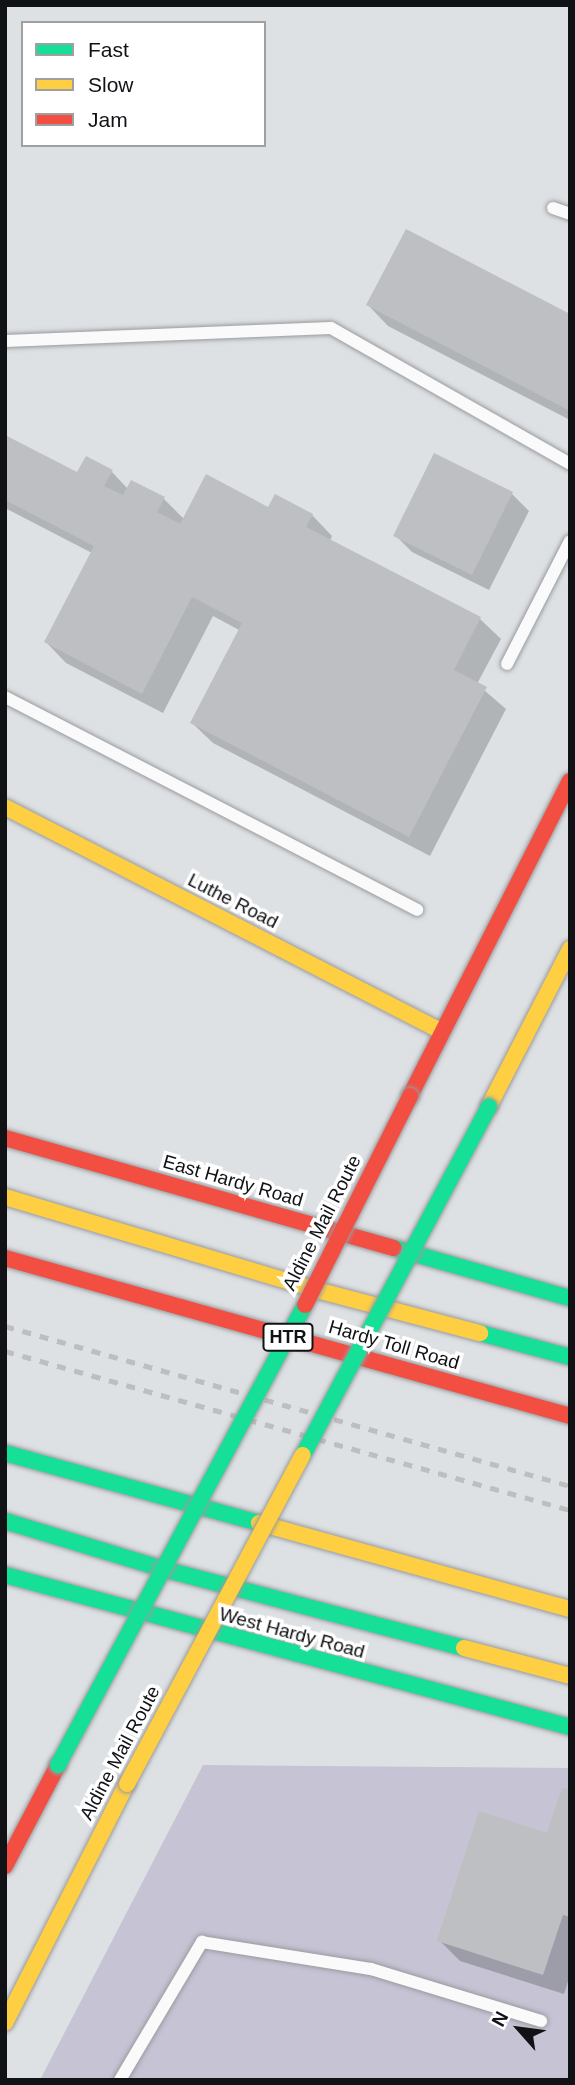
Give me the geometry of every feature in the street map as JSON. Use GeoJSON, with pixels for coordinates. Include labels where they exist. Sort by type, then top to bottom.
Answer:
{"type":"FeatureCollection","features":[{"type":"Feature","properties":{"kind":"main road","name":"Aldine Mail Route"},"geometry":{"type":"LineString","coordinates":[[5,1866],[313,1289],[570,780]]}},
{"type":"Feature","properties":{"kind":"main road","name":"Luthe Road"},"geometry":{"type":"LineString","coordinates":[[5,807],[442,1032]]}},
{"type":"Feature","properties":{"kind":"main road","name":"Aldine Mail Route"},"geometry":{"type":"LineString","coordinates":[[5,2023],[127,1784],[570,949]]}},
{"type":"Feature","properties":{"kind":"main road","name":"East Hardy Road"},"geometry":{"type":"LineString","coordinates":[[5,1138],[570,1298]]}},
{"type":"Feature","properties":{"kind":"main road"},"geometry":{"type":"LineString","coordinates":[[5,1197],[313,1289],[570,1357]]}},
{"type":"Feature","properties":{"kind":"main road","name":"Hardy Toll Road"},"geometry":{"type":"LineString","coordinates":[[5,1258],[570,1416]]}},
{"type":"Feature","properties":{"kind":"main road"},"geometry":{"type":"LineString","coordinates":[[5,1453],[570,1609]]}},
{"type":"Feature","properties":{"kind":"main road"},"geometry":{"type":"LineString","coordinates":[[5,1521],[163,1569],[570,1676]]}},
{"type":"Feature","properties":{"kind":"main road","name":"West Hardy Road"},"geometry":{"type":"LineString","coordinates":[[5,1575],[570,1727]]}},
{"type":"Feature","properties":{"kind":"lane"},"geometry":{"type":"LineString","coordinates":[[553,208],[570,214]]}},
{"type":"Feature","properties":{"kind":"lane"},"geometry":{"type":"LineString","coordinates":[[5,341],[331,328],[570,464]]}},
{"type":"Feature","properties":{"kind":"lane"},"geometry":{"type":"LineString","coordinates":[[507,664],[570,541]]}},
{"type":"Feature","properties":{"kind":"lane"},"geometry":{"type":"LineString","coordinates":[[5,697],[417,910]]}},
{"type":"Feature","properties":{"kind":"lane"},"geometry":{"type":"LineString","coordinates":[[120,2080],[202,1942],[371,1969],[541,2021]]}},
{"type":"Feature","properties":{"kind":"shaded area"},"geometry":{"type":"Polygon","coordinates":[[[203,1765],[570,1768],[570,2080],[40,2080],[203,1765]]]}},
{"type":"Feature","properties":{"kind":"building"},"geometry":{"type":"Polygon","coordinates":[[[406,229],[570,314],[570,411],[366,305],[406,229]]]}},
{"type":"Feature","properties":{"kind":"building"},"geometry":{"type":"Polygon","coordinates":[[[5,435],[77,472],[86,456],[113,470],[104,486],[123,495],[131,480],[165,497],[157,512],[180,524],[206,474],[268,507],[275,494],[313,514],[306,527],[481,617],[454,670],[487,687],[409,837],[190,723],[242,623],[192,597],[142,694],[44,642],[94,546],[5,500],[5,435]]]}},
{"type":"Feature","properties":{"kind":"building"},"geometry":{"type":"Polygon","coordinates":[[[434,453],[513,492],[472,575],[393,536],[434,453]]]}},
{"type":"Feature","properties":{"kind":"building"},"geometry":{"type":"Polygon","coordinates":[[[562,1788],[570,1790],[570,1917],[563,1915],[543,1975],[437,1941],[479,1811],[547,1833],[562,1788]]]}},
{"type":"Feature","properties":{"kind":"railway"},"geometry":{"type":"LineString","coordinates":[[5,1326],[570,1486]]}},
{"type":"Feature","properties":{"kind":"railway"},"geometry":{"type":"LineString","coordinates":[[5,1351],[570,1510]]}},
{"type":"Feature","properties":{"kind":"traffic: fast"},"geometry":{"type":"LineString","coordinates":[[303,1455],[489,1106]]}},
{"type":"Feature","properties":{"kind":"traffic: fast"},"geometry":{"type":"LineString","coordinates":[[394,1248],[570,1298]]}},
{"type":"Feature","properties":{"kind":"traffic: fast"},"geometry":{"type":"LineString","coordinates":[[58,1765],[305,1305]]}},
{"type":"Feature","properties":{"kind":"traffic: fast"},"geometry":{"type":"LineString","coordinates":[[480,1333],[570,1357]]}},
{"type":"Feature","properties":{"kind":"traffic: fast"},"geometry":{"type":"LineString","coordinates":[[5,1453],[259,1523]]}},
{"type":"Feature","properties":{"kind":"traffic: fast"},"geometry":{"type":"LineString","coordinates":[[5,1521],[163,1569],[464,1648]]}},
{"type":"Feature","properties":{"kind":"traffic: fast"},"geometry":{"type":"LineString","coordinates":[[5,1575],[570,1727]]}},
{"type":"Feature","properties":{"kind":"traffic: slow"},"geometry":{"type":"LineString","coordinates":[[5,807],[442,1032]]}},
{"type":"Feature","properties":{"kind":"traffic: slow"},"geometry":{"type":"LineString","coordinates":[[489,1106],[570,949]]}},
{"type":"Feature","properties":{"kind":"traffic: slow"},"geometry":{"type":"LineString","coordinates":[[5,1197],[313,1289],[480,1333]]}},
{"type":"Feature","properties":{"kind":"traffic: slow"},"geometry":{"type":"LineString","coordinates":[[127,1784],[303,1455]]}},
{"type":"Feature","properties":{"kind":"traffic: slow"},"geometry":{"type":"LineString","coordinates":[[259,1523],[570,1609]]}},
{"type":"Feature","properties":{"kind":"traffic: slow"},"geometry":{"type":"LineString","coordinates":[[464,1648],[570,1676]]}},
{"type":"Feature","properties":{"kind":"traffic: slow"},"geometry":{"type":"LineString","coordinates":[[5,2023],[127,1784]]}},
{"type":"Feature","properties":{"kind":"traffic: jam"},"geometry":{"type":"LineString","coordinates":[[410,1096],[570,781]]}},
{"type":"Feature","properties":{"kind":"traffic: jam"},"geometry":{"type":"LineString","coordinates":[[305,1305],[410,1096]]}},
{"type":"Feature","properties":{"kind":"traffic: jam"},"geometry":{"type":"LineString","coordinates":[[5,1138],[394,1248]]}},
{"type":"Feature","properties":{"kind":"traffic: jam"},"geometry":{"type":"LineString","coordinates":[[5,1258],[570,1416]]}},
{"type":"Feature","properties":{"kind":"traffic: jam"},"geometry":{"type":"LineString","coordinates":[[5,1866],[58,1765]]}}]}
